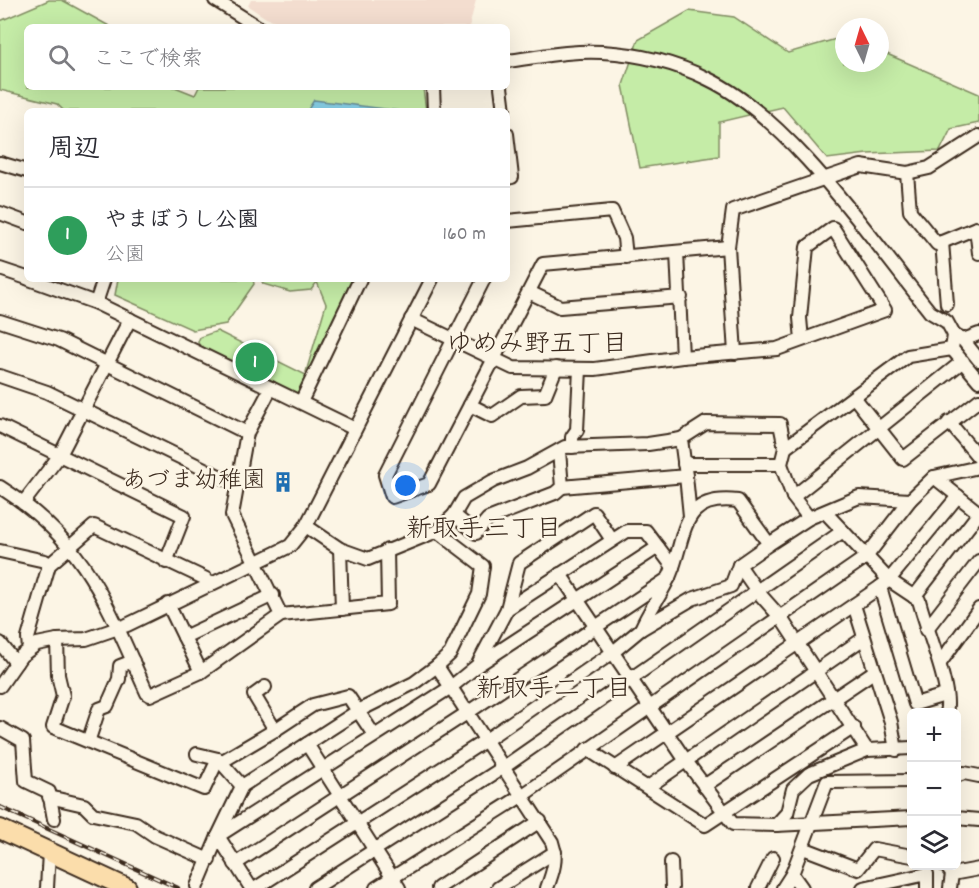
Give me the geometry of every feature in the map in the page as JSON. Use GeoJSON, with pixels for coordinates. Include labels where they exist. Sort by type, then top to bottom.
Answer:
{"type":"FeatureCollection","features":[{"type":"Feature","properties":{"kind":"highway"},"geometry":{"type":"LineString","coordinates":[[0,829],[127,888]]}},
{"type":"Feature","properties":{"kind":"street"},"geometry":{"type":"LineString","coordinates":[[215,0],[253,24]]}},
{"type":"Feature","properties":{"kind":"street"},"geometry":{"type":"LineString","coordinates":[[510,61],[602,52],[678,66],[710,79],[742,99],[773,123],[823,179],[930,312],[947,322],[979,360]]}},
{"type":"Feature","properties":{"kind":"street"},"geometry":{"type":"LineString","coordinates":[[433,90],[434,108]]}},
{"type":"Feature","properties":{"kind":"street"},"geometry":{"type":"LineString","coordinates":[[501,90],[504,108]]}},
{"type":"Feature","properties":{"kind":"street"},"geometry":{"type":"LineString","coordinates":[[735,353],[728,247],[733,210],[861,166],[907,173],[929,168],[979,136]]}},
{"type":"Feature","properties":{"kind":"street"},"geometry":{"type":"LineString","coordinates":[[510,160],[512,177],[510,177]]}},
{"type":"Feature","properties":{"kind":"street"},"geometry":{"type":"LineString","coordinates":[[0,163],[24,170]]}},
{"type":"Feature","properties":{"kind":"street"},"geometry":{"type":"LineString","coordinates":[[907,173],[910,211],[937,244],[976,228],[979,253]]}},
{"type":"Feature","properties":{"kind":"street"},"geometry":{"type":"LineString","coordinates":[[510,221],[612,211],[624,238],[626,257]]}},
{"type":"Feature","properties":{"kind":"street"},"geometry":{"type":"LineString","coordinates":[[0,213],[24,222]]}},
{"type":"Feature","properties":{"kind":"street"},"geometry":{"type":"LineString","coordinates":[[411,319],[513,368],[580,369],[777,349],[802,340],[885,310],[833,228],[807,247],[800,318],[802,340]]}},
{"type":"Feature","properties":{"kind":"street"},"geometry":{"type":"LineString","coordinates":[[942,242],[947,304]]}},
{"type":"Feature","properties":{"kind":"street"},"geometry":{"type":"LineString","coordinates":[[482,282],[385,475],[392,496],[429,484],[543,264],[728,247]]}},
{"type":"Feature","properties":{"kind":"street"},"geometry":{"type":"LineString","coordinates":[[677,252],[681,297],[682,357]]}},
{"type":"Feature","properties":{"kind":"street"},"geometry":{"type":"LineString","coordinates":[[0,269],[24,278]]}},
{"type":"Feature","properties":{"kind":"street"},"geometry":{"type":"LineString","coordinates":[[36,282],[96,303],[355,429]]}},
{"type":"Feature","properties":{"kind":"street"},"geometry":{"type":"LineString","coordinates":[[96,303],[103,282]]}},
{"type":"Feature","properties":{"kind":"street"},"geometry":{"type":"LineString","coordinates":[[301,402],[359,282]]}},
{"type":"Feature","properties":{"kind":"street"},"geometry":{"type":"LineString","coordinates":[[0,686],[16,663],[37,644],[57,640],[78,641],[118,628],[290,546],[306,526],[430,282]]}},
{"type":"Feature","properties":{"kind":"street"},"geometry":{"type":"LineString","coordinates":[[529,292],[560,307],[681,297]]}},
{"type":"Feature","properties":{"kind":"street"},"geometry":{"type":"LineString","coordinates":[[24,502],[60,455],[85,411],[130,319]]}},
{"type":"Feature","properties":{"kind":"street"},"geometry":{"type":"LineString","coordinates":[[0,321],[58,340],[247,434]]}},
{"type":"Feature","properties":{"kind":"street"},"geometry":{"type":"LineString","coordinates":[[958,337],[979,334]]}},
{"type":"Feature","properties":{"kind":"street"},"geometry":{"type":"LineString","coordinates":[[952,349],[958,337]]}},
{"type":"Feature","properties":{"kind":"street"},"geometry":{"type":"LineString","coordinates":[[952,349],[979,381]]}},
{"type":"Feature","properties":{"kind":"street"},"geometry":{"type":"LineString","coordinates":[[785,448],[908,356],[952,349]]}},
{"type":"Feature","properties":{"kind":"street"},"geometry":{"type":"LineString","coordinates":[[793,497],[963,361]]}},
{"type":"Feature","properties":{"kind":"street"},"geometry":{"type":"LineString","coordinates":[[470,405],[492,416],[521,396],[545,395],[556,368]]}},
{"type":"Feature","properties":{"kind":"street"},"geometry":{"type":"LineString","coordinates":[[572,447],[572,437],[577,430],[580,369]]}},
{"type":"Feature","properties":{"kind":"street"},"geometry":{"type":"LineString","coordinates":[[0,376],[47,392],[237,485]]}},
{"type":"Feature","properties":{"kind":"street"},"geometry":{"type":"LineString","coordinates":[[271,388],[247,434],[232,515],[281,615]]}},
{"type":"Feature","properties":{"kind":"street"},"geometry":{"type":"LineString","coordinates":[[854,397],[903,459],[979,400]]}},
{"type":"Feature","properties":{"kind":"street"},"geometry":{"type":"LineString","coordinates":[[949,422],[977,451]]}},
{"type":"Feature","properties":{"kind":"street"},"geometry":{"type":"LineString","coordinates":[[306,526],[340,549],[368,558],[437,531],[454,515],[464,498],[493,481],[527,468],[564,447],[648,444],[681,439],[706,423],[780,424],[785,448],[781,464],[793,497],[809,518]]}},
{"type":"Feature","properties":{"kind":"street"},"geometry":{"type":"LineString","coordinates":[[0,426],[184,516],[166,562]]}},
{"type":"Feature","properties":{"kind":"street"},"geometry":{"type":"LineString","coordinates":[[641,629],[671,572],[690,516],[681,439]]}},
{"type":"Feature","properties":{"kind":"street"},"geometry":{"type":"LineString","coordinates":[[559,451],[562,487]]}},
{"type":"Feature","properties":{"kind":"street"},"geometry":{"type":"LineString","coordinates":[[454,515],[476,533],[488,519],[562,487],[685,470],[781,464]]}},
{"type":"Feature","properties":{"kind":"street"},"geometry":{"type":"LineString","coordinates":[[376,888],[396,883],[587,749],[782,618],[866,557],[910,500],[934,477],[976,470]]}},
{"type":"Feature","properties":{"kind":"street"},"geometry":{"type":"LineString","coordinates":[[914,597],[979,513],[934,477]]}},
{"type":"Feature","properties":{"kind":"street"},"geometry":{"type":"LineString","coordinates":[[0,487],[24,502],[71,546],[87,568],[150,695],[201,672],[281,615],[388,604],[387,550]]}},
{"type":"Feature","properties":{"kind":"street"},"geometry":{"type":"LineString","coordinates":[[615,768],[668,734],[884,583],[958,496]]}},
{"type":"Feature","properties":{"kind":"street"},"geometry":{"type":"LineString","coordinates":[[256,888],[486,740],[612,653],[641,629],[692,599],[731,586],[739,565],[809,518],[859,497],[910,500]]}},
{"type":"Feature","properties":{"kind":"street"},"geometry":{"type":"LineString","coordinates":[[690,516],[716,499],[738,501],[769,544]]}},
{"type":"Feature","properties":{"kind":"street"},"geometry":{"type":"LineString","coordinates":[[825,512],[866,557],[884,583],[915,704],[945,695]]}},
{"type":"Feature","properties":{"kind":"street"},"geometry":{"type":"LineString","coordinates":[[478,664],[507,609],[519,563],[594,513],[612,540]]}},
{"type":"Feature","properties":{"kind":"street"},"geometry":{"type":"LineString","coordinates":[[30,649],[28,638],[49,565],[94,526],[206,579],[210,585]]}},
{"type":"Feature","properties":{"kind":"street"},"geometry":{"type":"LineString","coordinates":[[197,886],[242,786],[358,711],[414,683],[450,654],[479,594],[483,566],[437,531]]}},
{"type":"Feature","properties":{"kind":"street"},"geometry":{"type":"LineString","coordinates":[[507,609],[627,531],[646,531],[658,547],[671,572]]}},
{"type":"Feature","properties":{"kind":"street"},"geometry":{"type":"LineString","coordinates":[[315,888],[504,767],[843,531]]}},
{"type":"Feature","properties":{"kind":"street"},"geometry":{"type":"LineString","coordinates":[[218,836],[451,687],[478,664],[658,547]]}},
{"type":"Feature","properties":{"kind":"street"},"geometry":{"type":"LineString","coordinates":[[340,549],[342,609]]}},
{"type":"Feature","properties":{"kind":"street"},"geometry":{"type":"LineString","coordinates":[[0,552],[45,561],[49,565]]}},
{"type":"Feature","properties":{"kind":"street"},"geometry":{"type":"LineString","coordinates":[[926,630],[979,561]]}},
{"type":"Feature","properties":{"kind":"street"},"geometry":{"type":"LineString","coordinates":[[739,565],[782,618],[867,750]]}},
{"type":"Feature","properties":{"kind":"street"},"geometry":{"type":"LineString","coordinates":[[235,864],[467,713],[595,627],[671,572]]}},
{"type":"Feature","properties":{"kind":"street"},"geometry":{"type":"LineString","coordinates":[[560,574],[686,761],[723,814],[733,824],[777,825],[907,818]]}},
{"type":"Feature","properties":{"kind":"street"},"geometry":{"type":"LineString","coordinates":[[884,583],[919,600],[926,630],[940,663],[945,695],[949,704],[948,708]]}},
{"type":"Feature","properties":{"kind":"street"},"geometry":{"type":"LineString","coordinates":[[184,637],[273,595]]}},
{"type":"Feature","properties":{"kind":"street"},"geometry":{"type":"LineString","coordinates":[[168,604],[201,672]]}},
{"type":"Feature","properties":{"kind":"street"},"geometry":{"type":"LineString","coordinates":[[854,605],[891,722],[896,750]]}},
{"type":"Feature","properties":{"kind":"street"},"geometry":{"type":"LineString","coordinates":[[940,663],[979,609]]}},
{"type":"Feature","properties":{"kind":"street"},"geometry":{"type":"LineString","coordinates":[[648,788],[864,638]]}},
{"type":"Feature","properties":{"kind":"street"},"geometry":{"type":"LineString","coordinates":[[57,640],[58,675],[63,696],[53,727],[204,789],[219,761],[275,730],[313,705],[348,696],[374,735]]}},
{"type":"Feature","properties":{"kind":"street"},"geometry":{"type":"LineString","coordinates":[[0,643],[16,663]]}},
{"type":"Feature","properties":{"kind":"street"},"geometry":{"type":"LineString","coordinates":[[89,740],[99,709],[107,706],[119,679],[120,666],[132,661]]}},
{"type":"Feature","properties":{"kind":"street"},"geometry":{"type":"LineString","coordinates":[[437,666],[540,821],[555,852],[554,872],[547,888]]}},
{"type":"Feature","properties":{"kind":"street"},"geometry":{"type":"LineString","coordinates":[[704,786],[875,671]]}},
{"type":"Feature","properties":{"kind":"street"},"geometry":{"type":"LineString","coordinates":[[265,687],[254,695],[275,730]]}},
{"type":"Feature","properties":{"kind":"street"},"geometry":{"type":"LineString","coordinates":[[587,749],[705,825],[854,727]]}},
{"type":"Feature","properties":{"kind":"street"},"geometry":{"type":"LineString","coordinates":[[0,728],[23,741],[26,782],[49,792],[54,819]]}},
{"type":"Feature","properties":{"kind":"street"},"geometry":{"type":"LineString","coordinates":[[307,744],[396,883]]}},
{"type":"Feature","properties":{"kind":"street"},"geometry":{"type":"LineString","coordinates":[[777,825],[787,813],[793,789],[809,774],[867,750],[907,749]]}},
{"type":"Feature","properties":{"kind":"street"},"geometry":{"type":"LineString","coordinates":[[197,754],[219,761],[242,786]]}},
{"type":"Feature","properties":{"kind":"street"},"geometry":{"type":"LineString","coordinates":[[961,774],[979,776]]}},
{"type":"Feature","properties":{"kind":"street"},"geometry":{"type":"LineString","coordinates":[[783,888],[803,848],[810,823],[827,782],[907,781]]}},
{"type":"Feature","properties":{"kind":"street"},"geometry":{"type":"LineString","coordinates":[[49,797],[84,805],[93,814],[136,823],[155,836],[209,860]]}},
{"type":"Feature","properties":{"kind":"street"},"geometry":{"type":"LineString","coordinates":[[961,818],[979,820]]}},
{"type":"Feature","properties":{"kind":"street"},"geometry":{"type":"LineString","coordinates":[[438,888],[540,821]]}},
{"type":"Feature","properties":{"kind":"street"},"geometry":{"type":"LineString","coordinates":[[218,836],[251,888]]}},
{"type":"Feature","properties":{"kind":"street"},"geometry":{"type":"LineString","coordinates":[[803,848],[858,869],[874,849],[907,855]]}},
{"type":"Feature","properties":{"kind":"street"},"geometry":{"type":"LineString","coordinates":[[47,888],[49,852]]}},
{"type":"Feature","properties":{"kind":"street"},"geometry":{"type":"LineString","coordinates":[[498,888],[555,852]]}},
{"type":"Feature","properties":{"kind":"street"},"geometry":{"type":"LineString","coordinates":[[762,887],[773,858]]}},
{"type":"Feature","properties":{"kind":"street"},"geometry":{"type":"LineString","coordinates":[[671,862],[672,888]]}},
{"type":"Feature","properties":{"kind":"street"},"geometry":{"type":"LineString","coordinates":[[961,870],[979,869]]}},
{"type":"Feature","properties":{"kind":"street"},"geometry":{"type":"LineString","coordinates":[[949,870],[950,888]]}},
{"type":"Feature","properties":{"kind":"street"},"geometry":{"type":"LineString","coordinates":[[792,874],[802,888]]}},
{"type":"Feature","properties":{"kind":"street"},"geometry":{"type":"LineString","coordinates":[[863,888],[927,874],[927,888]]}},
{"type":"Feature","properties":{"kind":"shaded area"},"geometry":{"type":"Polygon","coordinates":[[[251,0],[476,0],[470,24],[283,24],[266,18],[248,6],[251,0]]]}},
{"type":"Feature","properties":{"kind":"green space"},"geometry":{"type":"Polygon","coordinates":[[[49,0],[62,0],[106,24],[24,24],[24,90],[182,90],[195,95],[198,90],[423,90],[426,108],[61,108],[57,104],[0,90],[0,21],[49,0]]]}},
{"type":"Feature","properties":{"kind":"green space"},"geometry":{"type":"Polygon","coordinates":[[[689,11],[734,17],[788,53],[835,39],[835,72],[889,72],[889,55],[979,94],[979,123],[951,129],[940,151],[867,154],[827,159],[783,107],[719,122],[719,156],[640,168],[623,85],[638,40],[689,11]]]}},
{"type":"Feature","properties":{"kind":"green space"},"geometry":{"type":"Polygon","coordinates":[[[117,282],[254,282],[254,284],[226,324],[193,330],[115,295],[117,282]]]}},
{"type":"Feature","properties":{"kind":"green space"},"geometry":{"type":"Polygon","coordinates":[[[262,282],[317,282],[311,290],[290,292],[262,282]]]}},
{"type":"Feature","properties":{"kind":"green space"},"geometry":{"type":"Polygon","coordinates":[[[317,282],[356,282],[310,374],[306,372],[326,304],[317,282]]]}},
{"type":"Feature","properties":{"kind":"green space"},"geometry":{"type":"Polygon","coordinates":[[[217,331],[310,377],[297,396],[200,348],[198,342],[200,337],[217,331]]]}},
{"type":"Feature","properties":{"kind":"water"},"geometry":{"type":"Polygon","coordinates":[[[314,100],[377,108],[309,108],[314,100]]]}},
{"type":"Feature","properties":{"kind":"railway"},"geometry":{"type":"LineString","coordinates":[[0,807],[178,888]]}},
{"type":"Feature","properties":{"kind":"place","name":"やまぼうし公園"},"geometry":{"type":"Point","coordinates":[255,362]}},
{"type":"Feature","properties":{"kind":"place","name":"あづま幼稚園"},"geometry":{"type":"Point","coordinates":[283,482]}},
{"type":"Feature","properties":{"kind":"district","name":"ゆめみ野五丁目"},"geometry":{"type":"Point","coordinates":[537,345]}},
{"type":"Feature","properties":{"kind":"district","name":"新取手三丁目"},"geometry":{"type":"Point","coordinates":[484,530]}},
{"type":"Feature","properties":{"kind":"district","name":"新取手二丁目"},"geometry":{"type":"Point","coordinates":[554,690]}}]}
